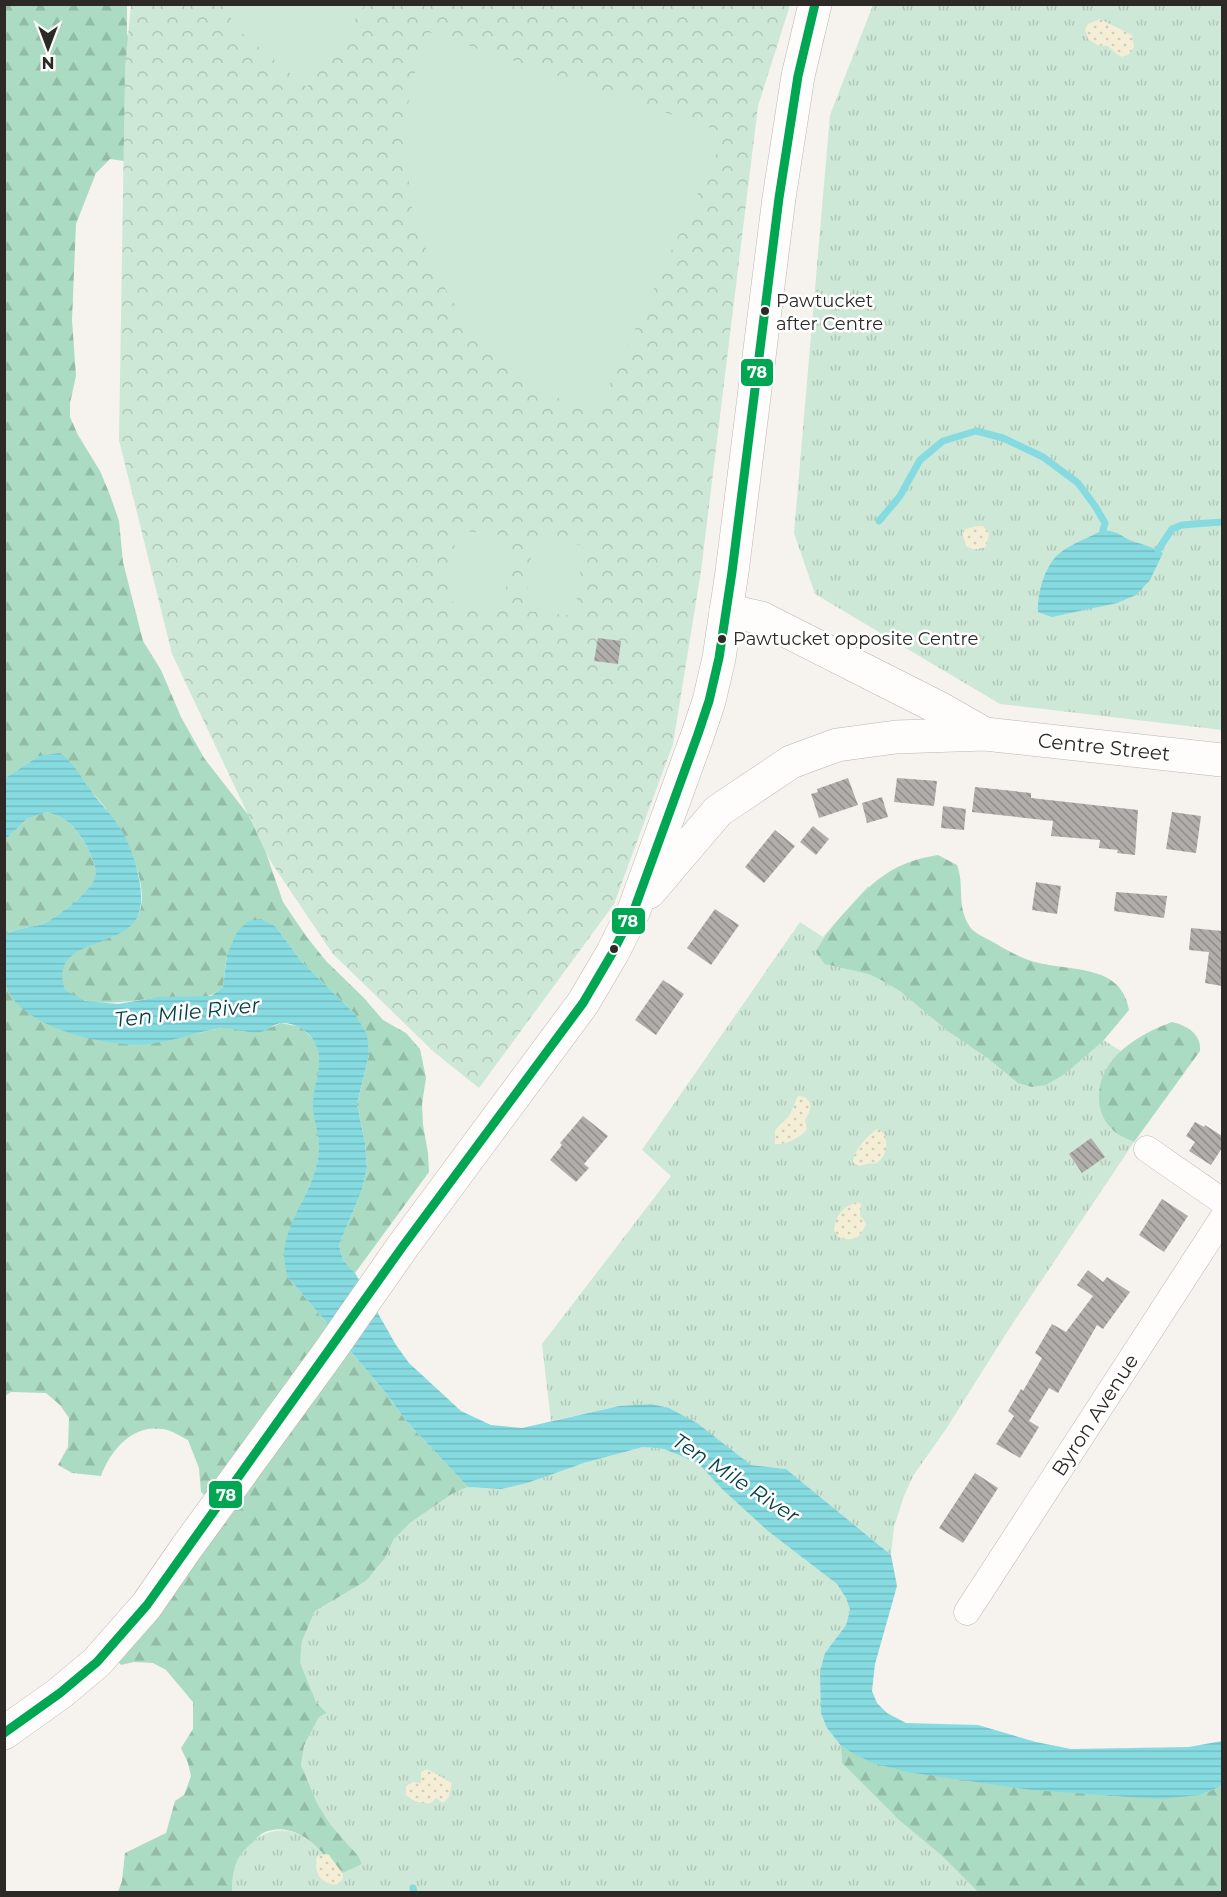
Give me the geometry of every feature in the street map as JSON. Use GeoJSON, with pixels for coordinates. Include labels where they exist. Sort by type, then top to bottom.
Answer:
{"type":"FeatureCollection","features":[{"type":"Feature","properties":{"kind":"main road"},"geometry":{"type":"LineString","coordinates":[[5,1732],[60,1693],[97,1662],[147,1605],[371,1294],[403,1246],[582,1003],[634,910],[709,701],[719,658],[779,198],[798,76],[815,4]]}},
{"type":"Feature","properties":{"kind":"main road","name":"Centre Street"},"geometry":{"type":"LineString","coordinates":[[726,610],[761,618],[985,734]]}},
{"type":"Feature","properties":{"kind":"main road","name":"Centre Street"},"geometry":{"type":"LineString","coordinates":[[634,910],[718,811],[791,762],[837,745],[906,736],[985,734],[1222,760]]}},
{"type":"Feature","properties":{"kind":"street"},"geometry":{"type":"LineString","coordinates":[[1147,1149],[1222,1201]]}},
{"type":"Feature","properties":{"kind":"street","name":"Byron Avenue"},"geometry":{"type":"LineString","coordinates":[[968,1612],[1222,1219]]}},
{"type":"Feature","properties":{"kind":"green space"},"geometry":{"type":"Polygon","coordinates":[[[5,5],[127,5],[127,33],[145,164],[110,159],[96,173],[76,224],[72,320],[76,376],[70,403],[70,417],[100,471],[119,521],[123,562],[143,641],[161,670],[181,717],[204,758],[253,821],[283,902],[326,961],[383,1020],[406,1033],[420,1049],[426,1078],[422,1104],[429,1172],[355,1273],[343,1260],[339,1245],[362,1190],[367,1168],[365,1143],[357,1104],[369,1055],[355,1014],[302,962],[276,927],[227,955],[223,987],[211,995],[117,1002],[86,1001],[73,997],[64,989],[61,977],[64,966],[70,957],[80,950],[116,935],[134,922],[141,908],[142,892],[138,873],[112,818],[92,792],[80,782],[39,756],[5,778],[5,5]]]}},
{"type":"Feature","properties":{"kind":"green space"},"geometry":{"type":"Polygon","coordinates":[[[131,5],[790,5],[758,106],[701,571],[673,744],[614,904],[479,1088],[434,1052],[333,954],[269,859],[172,654],[119,440],[125,68],[131,5]]]}},
{"type":"Feature","properties":{"kind":"green space"},"geometry":{"type":"Polygon","coordinates":[[[223,5],[365,5],[307,87],[238,30],[223,5]]]}},
{"type":"Feature","properties":{"kind":"green space"},"geometry":{"type":"Polygon","coordinates":[[[873,5],[1222,5],[1222,730],[1000,704],[815,594],[794,533],[830,115],[873,5]]]}},
{"type":"Feature","properties":{"kind":"green space"},"geometry":{"type":"Polygon","coordinates":[[[428,32],[726,133],[595,416],[550,394],[510,368],[461,315],[437,275],[411,205],[405,137],[410,87],[428,32]]]}},
{"type":"Feature","properties":{"kind":"green space"},"geometry":{"type":"Polygon","coordinates":[[[456,530],[511,536],[504,608],[449,602],[456,530]]]}},
{"type":"Feature","properties":{"kind":"green space"},"geometry":{"type":"Polygon","coordinates":[[[533,539],[583,545],[575,616],[525,611],[533,539]]]}},
{"type":"Feature","properties":{"kind":"green space"},"geometry":{"type":"Polygon","coordinates":[[[47,812],[64,819],[80,836],[94,864],[96,878],[87,891],[53,918],[39,925],[5,935],[5,840],[27,819],[47,812]]]}},
{"type":"Feature","properties":{"kind":"green space"},"geometry":{"type":"Polygon","coordinates":[[[938,855],[957,865],[963,912],[975,932],[1027,959],[1106,977],[1125,995],[1129,1010],[1104,1040],[1066,1073],[1046,1085],[1032,1087],[1018,1083],[989,1059],[948,1031],[900,991],[869,974],[825,964],[816,952],[837,921],[876,881],[897,867],[938,855]]]}},
{"type":"Feature","properties":{"kind":"green space"},"geometry":{"type":"Polygon","coordinates":[[[868,886],[1174,1086],[1140,1133],[913,1476],[894,1527],[891,1555],[786,1469],[751,1465],[651,1404],[619,1406],[551,1421],[542,1344],[671,1176],[642,1150],[800,922],[823,937],[868,886]]]}},
{"type":"Feature","properties":{"kind":"green space"},"geometry":{"type":"Polygon","coordinates":[[[4,982],[14,998],[149,1044],[221,1028],[260,1032],[281,1023],[301,1027],[317,1044],[320,1061],[313,1102],[320,1149],[315,1173],[291,1227],[287,1276],[385,1392],[408,1423],[468,1487],[452,1494],[410,1523],[394,1539],[385,1558],[366,1581],[315,1611],[302,1641],[300,1662],[316,1702],[327,1713],[319,1717],[304,1746],[301,1765],[317,1803],[330,1824],[359,1857],[362,1864],[338,1875],[325,1856],[307,1839],[297,1833],[275,1829],[262,1834],[242,1853],[234,1871],[232,1892],[118,1892],[122,1881],[125,1853],[166,1833],[175,1801],[184,1795],[191,1776],[181,1748],[193,1729],[193,1702],[166,1670],[153,1663],[134,1662],[121,1665],[104,1647],[213,1502],[201,1492],[199,1468],[188,1440],[179,1435],[162,1429],[141,1431],[132,1435],[116,1449],[101,1476],[72,1473],[58,1465],[68,1447],[69,1418],[60,1405],[46,1393],[11,1392],[5,1396],[4,982]]]}},
{"type":"Feature","properties":{"kind":"green space"},"geometry":{"type":"Polygon","coordinates":[[[1172,1022],[1183,1025],[1196,1035],[1200,1051],[1134,1142],[1116,1133],[1105,1120],[1099,1103],[1100,1084],[1105,1071],[1123,1050],[1147,1033],[1172,1022]]]}},
{"type":"Feature","properties":{"kind":"green space"},"geometry":{"type":"Polygon","coordinates":[[[643,1447],[664,1449],[698,1463],[721,1488],[837,1584],[850,1610],[846,1625],[825,1653],[827,1728],[841,1746],[842,1763],[899,1820],[941,1855],[978,1892],[232,1892],[232,1874],[236,1863],[249,1845],[267,1833],[289,1831],[300,1835],[318,1847],[344,1871],[362,1864],[359,1857],[330,1824],[317,1803],[301,1765],[304,1747],[319,1717],[327,1713],[316,1702],[300,1662],[302,1641],[315,1611],[366,1581],[385,1558],[394,1539],[410,1523],[452,1494],[468,1487],[501,1489],[643,1447]]]}},
{"type":"Feature","properties":{"kind":"green space"},"geometry":{"type":"Polygon","coordinates":[[[841,1746],[880,1764],[906,1771],[949,1777],[1200,1795],[1222,1786],[1222,1892],[978,1892],[941,1855],[899,1820],[842,1763],[841,1746]]]}},
{"type":"Feature","properties":{"kind":"sand"},"geometry":{"type":"Polygon","coordinates":[[[1100,19],[1132,35],[1134,47],[1127,56],[1118,55],[1108,46],[1097,45],[1088,39],[1085,29],[1088,24],[1100,19]]]}},
{"type":"Feature","properties":{"kind":"sand"},"geometry":{"type":"Polygon","coordinates":[[[983,526],[989,533],[986,547],[978,549],[966,546],[962,532],[983,526]]]}},
{"type":"Feature","properties":{"kind":"sand"},"geometry":{"type":"Polygon","coordinates":[[[798,1096],[805,1097],[810,1105],[810,1111],[805,1120],[807,1129],[792,1140],[775,1144],[775,1130],[789,1116],[798,1096]]]}},
{"type":"Feature","properties":{"kind":"sand"},"geometry":{"type":"Polygon","coordinates":[[[878,1129],[885,1136],[886,1141],[886,1151],[883,1156],[876,1163],[856,1165],[853,1162],[854,1158],[862,1143],[878,1129]]]}},
{"type":"Feature","properties":{"kind":"sand"},"geometry":{"type":"Polygon","coordinates":[[[857,1202],[861,1204],[860,1215],[866,1224],[864,1229],[852,1239],[838,1237],[834,1230],[838,1215],[857,1202]]]}},
{"type":"Feature","properties":{"kind":"sand"},"geometry":{"type":"Polygon","coordinates":[[[427,1769],[452,1783],[449,1797],[443,1803],[436,1798],[431,1803],[421,1802],[406,1795],[406,1786],[413,1782],[421,1783],[421,1772],[427,1769]]]}},
{"type":"Feature","properties":{"kind":"sand"},"geometry":{"type":"Polygon","coordinates":[[[326,1854],[343,1874],[343,1879],[336,1885],[326,1882],[317,1872],[317,1856],[326,1854]]]}},
{"type":"Feature","properties":{"kind":"water"},"geometry":{"type":"Polygon","coordinates":[[[1103,530],[1118,533],[1163,553],[1150,580],[1136,595],[1117,603],[1052,617],[1038,612],[1043,579],[1055,557],[1103,530]]]}},
{"type":"Feature","properties":{"kind":"water","name":"Ten Mile River"},"geometry":{"type":"Polygon","coordinates":[[[60,753],[75,767],[123,833],[136,864],[141,890],[139,912],[135,921],[126,930],[86,947],[66,962],[62,974],[65,990],[85,1001],[118,1004],[159,997],[211,996],[223,987],[227,955],[237,932],[248,921],[261,919],[276,927],[302,962],[355,1014],[367,1035],[369,1055],[357,1104],[365,1143],[367,1168],[362,1190],[339,1245],[343,1260],[355,1273],[396,1345],[409,1363],[461,1411],[491,1425],[522,1428],[619,1406],[651,1404],[669,1408],[697,1423],[751,1465],[786,1469],[891,1555],[897,1586],[875,1664],[872,1691],[877,1703],[887,1713],[906,1723],[978,1725],[1036,1742],[1071,1749],[1189,1747],[1222,1741],[1222,1786],[1200,1795],[1158,1799],[1031,1790],[907,1772],[873,1763],[854,1754],[841,1746],[827,1728],[821,1713],[820,1671],[825,1653],[846,1625],[850,1610],[846,1598],[837,1584],[768,1531],[721,1488],[698,1463],[664,1449],[643,1447],[501,1489],[468,1487],[408,1423],[385,1392],[287,1276],[284,1253],[286,1240],[313,1177],[319,1150],[313,1101],[319,1057],[315,1043],[306,1031],[297,1026],[282,1023],[261,1032],[221,1028],[150,1044],[112,1043],[66,1032],[44,1022],[26,1011],[12,997],[4,976],[5,935],[39,925],[53,918],[87,891],[96,875],[84,841],[72,826],[58,816],[47,812],[27,819],[5,840],[5,778],[39,756],[60,753]]]}},
{"type":"Feature","properties":{"kind":"building"},"geometry":{"type":"Polygon","coordinates":[[[598,638],[621,641],[618,664],[594,661],[598,638]]]}},
{"type":"Feature","properties":{"kind":"building"},"geometry":{"type":"Polygon","coordinates":[[[848,778],[858,805],[819,818],[811,794],[818,792],[817,789],[848,778]]]}},
{"type":"Feature","properties":{"kind":"building"},"geometry":{"type":"Polygon","coordinates":[[[897,778],[937,781],[934,806],[894,802],[897,778]]]}},
{"type":"Feature","properties":{"kind":"building"},"geometry":{"type":"Polygon","coordinates":[[[975,787],[1031,793],[1031,798],[1138,810],[1135,855],[1099,848],[1100,840],[1051,836],[1053,821],[972,812],[975,787]]]}},
{"type":"Feature","properties":{"kind":"building"},"geometry":{"type":"Polygon","coordinates":[[[882,797],[888,817],[867,823],[862,803],[882,797]]]}},
{"type":"Feature","properties":{"kind":"building"},"geometry":{"type":"Polygon","coordinates":[[[943,806],[966,809],[964,830],[941,828],[943,806]]]}},
{"type":"Feature","properties":{"kind":"building"},"geometry":{"type":"Polygon","coordinates":[[[1172,812],[1201,816],[1196,853],[1166,849],[1172,812]]]}},
{"type":"Feature","properties":{"kind":"building"},"geometry":{"type":"Polygon","coordinates":[[[813,826],[829,839],[816,855],[800,842],[813,826]]]}},
{"type":"Feature","properties":{"kind":"building"},"geometry":{"type":"Polygon","coordinates":[[[775,830],[795,846],[764,883],[745,867],[775,830]]]}},
{"type":"Feature","properties":{"kind":"building"},"geometry":{"type":"Polygon","coordinates":[[[1036,882],[1061,886],[1057,914],[1032,910],[1036,882]]]}},
{"type":"Feature","properties":{"kind":"building"},"geometry":{"type":"Polygon","coordinates":[[[1116,892],[1167,896],[1164,918],[1114,911],[1116,892]]]}},
{"type":"Feature","properties":{"kind":"building"},"geometry":{"type":"Polygon","coordinates":[[[715,909],[739,925],[711,965],[687,948],[715,909]]]}},
{"type":"Feature","properties":{"kind":"building"},"geometry":{"type":"Polygon","coordinates":[[[1191,928],[1222,931],[1222,986],[1205,983],[1209,952],[1189,950],[1191,928]]]}},
{"type":"Feature","properties":{"kind":"building"},"geometry":{"type":"Polygon","coordinates":[[[663,980],[684,994],[656,1035],[635,1020],[663,980]]]}},
{"type":"Feature","properties":{"kind":"building"},"geometry":{"type":"Polygon","coordinates":[[[583,1116],[608,1136],[584,1164],[589,1168],[576,1182],[550,1160],[562,1145],[560,1143],[583,1116]]]}},
{"type":"Feature","properties":{"kind":"building"},"geometry":{"type":"Polygon","coordinates":[[[1195,1122],[1204,1127],[1205,1125],[1222,1136],[1222,1148],[1211,1165],[1189,1151],[1195,1142],[1186,1136],[1195,1122]]]}},
{"type":"Feature","properties":{"kind":"building"},"geometry":{"type":"Polygon","coordinates":[[[1091,1138],[1105,1157],[1082,1173],[1069,1154],[1091,1138]]]}},
{"type":"Feature","properties":{"kind":"building"},"geometry":{"type":"Polygon","coordinates":[[[1162,1199],[1188,1216],[1164,1252],[1139,1235],[1162,1199]]]}},
{"type":"Feature","properties":{"kind":"building"},"geometry":{"type":"Polygon","coordinates":[[[1088,1270],[1103,1282],[1107,1277],[1130,1292],[1103,1329],[1097,1325],[1058,1393],[1049,1388],[1029,1421],[1039,1427],[1020,1458],[996,1444],[1014,1416],[1008,1411],[1021,1389],[1023,1391],[1042,1358],[1035,1353],[1052,1324],[1066,1332],[1093,1296],[1077,1285],[1088,1270]]]}},
{"type":"Feature","properties":{"kind":"building"},"geometry":{"type":"Polygon","coordinates":[[[975,1473],[998,1488],[963,1543],[939,1528],[975,1473]]]}},
{"type":"Feature","properties":{"kind":"waterway"},"geometry":{"type":"LineString","coordinates":[[879,521],[900,496],[920,460],[943,441],[976,431],[1003,438],[1043,457],[1078,483],[1105,523],[1103,530]]}},
{"type":"Feature","properties":{"kind":"waterway"},"geometry":{"type":"LineString","coordinates":[[1158,550],[1172,529],[1182,525],[1222,522]]}},
{"type":"Feature","properties":{"kind":"waterway"},"geometry":{"type":"LineString","coordinates":[[413,1888],[414,1892]]}},
{"type":"Feature","properties":{"kind":"transit line","name":"78"},"geometry":{"type":"LineString","coordinates":[[4,1733],[60,1693],[97,1662],[147,1605],[403,1246],[583,1003],[634,910],[698,734],[709,701],[719,658],[779,198],[798,76],[815,4]]}},
{"type":"Feature","properties":{"kind":"place","name":"Pawtucket after Centre"},"geometry":{"type":"Point","coordinates":[765,311]}},
{"type":"Feature","properties":{"kind":"place","name":"Pawtucket opposite Centre"},"geometry":{"type":"Point","coordinates":[722,639]}}]}
